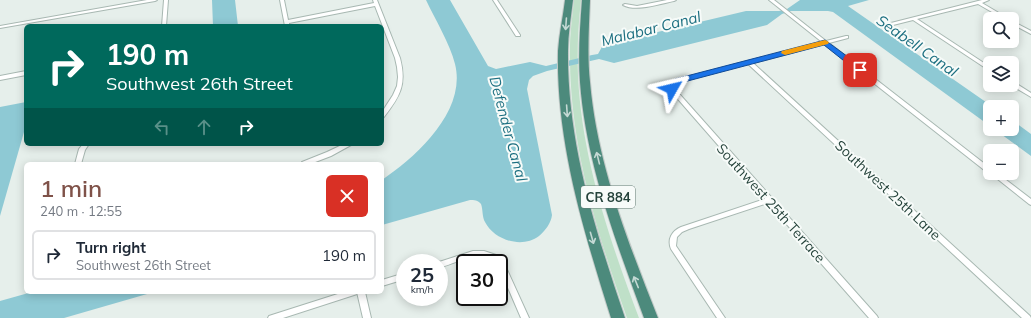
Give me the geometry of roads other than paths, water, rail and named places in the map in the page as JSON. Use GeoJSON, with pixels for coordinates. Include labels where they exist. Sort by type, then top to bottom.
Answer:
{"type":"FeatureCollection","features":[{"type":"Feature","properties":{"kind":"highway","name":"CR 884"},"geometry":{"type":"LineString","coordinates":[[569,0],[563,48],[563,72],[568,127],[584,208],[618,318]]}},
{"type":"Feature","properties":{"kind":"highway","name":"CR 884"},"geometry":{"type":"LineString","coordinates":[[586,0],[582,48],[587,106],[606,191],[631,269],[651,318]]}},
{"type":"Feature","properties":{"kind":"street"},"geometry":{"type":"LineString","coordinates":[[0,28],[155,0]]}},
{"type":"Feature","properties":{"kind":"street"},"geometry":{"type":"LineString","coordinates":[[164,24],[166,0]]}},
{"type":"Feature","properties":{"kind":"street"},"geometry":{"type":"LineString","coordinates":[[282,0],[287,24],[376,2],[398,57],[401,69],[400,82],[396,96],[384,113]]}},
{"type":"Feature","properties":{"kind":"street"},"geometry":{"type":"LineString","coordinates":[[495,0],[518,35]]}},
{"type":"Feature","properties":{"kind":"street"},"geometry":{"type":"LineString","coordinates":[[625,5],[637,7],[674,0]]}},
{"type":"Feature","properties":{"kind":"street"},"geometry":{"type":"LineString","coordinates":[[771,0],[983,165]]}},
{"type":"Feature","properties":{"kind":"street"},"geometry":{"type":"LineString","coordinates":[[893,24],[987,0]]}},
{"type":"Feature","properties":{"kind":"street"},"geometry":{"type":"LineString","coordinates":[[978,2],[995,12]]}},
{"type":"Feature","properties":{"kind":"street"},"geometry":{"type":"LineString","coordinates":[[914,19],[983,63]]}},
{"type":"Feature","properties":{"kind":"street"},"geometry":{"type":"LineString","coordinates":[[1019,26],[1031,33]]}},
{"type":"Feature","properties":{"kind":"street"},"geometry":{"type":"LineString","coordinates":[[749,62],[846,37]]}},
{"type":"Feature","properties":{"kind":"street","name":"Southwest 25th Terrace"},"geometry":{"type":"LineString","coordinates":[[749,62],[678,81],[672,86],[674,93],[874,318]]}},
{"type":"Feature","properties":{"kind":"street","name":"Southwest 25th Lane"},"geometry":{"type":"LineString","coordinates":[[749,62],[1027,318]]}},
{"type":"Feature","properties":{"kind":"street"},"geometry":{"type":"LineString","coordinates":[[0,78],[24,73]]}},
{"type":"Feature","properties":{"kind":"street"},"geometry":{"type":"LineString","coordinates":[[1019,87],[1031,95]]}},
{"type":"Feature","properties":{"kind":"street"},"geometry":{"type":"LineString","coordinates":[[78,162],[82,148],[84,146]]}},
{"type":"Feature","properties":{"kind":"street"},"geometry":{"type":"LineString","coordinates":[[309,162],[345,146]]}},
{"type":"Feature","properties":{"kind":"street"},"geometry":{"type":"LineString","coordinates":[[1002,180],[1031,202]]}},
{"type":"Feature","properties":{"kind":"street"},"geometry":{"type":"LineString","coordinates":[[721,318],[673,247],[672,238],[677,230],[769,200]]}},
{"type":"Feature","properties":{"kind":"street"},"geometry":{"type":"LineString","coordinates":[[448,262],[473,254],[484,254],[494,257],[502,265],[525,318]]}},
{"type":"Feature","properties":{"kind":"street"},"geometry":{"type":"LineString","coordinates":[[384,282],[396,279]]}},
{"type":"Feature","properties":{"kind":"street"},"geometry":{"type":"LineString","coordinates":[[272,318],[348,294]]}},
{"type":"Feature","properties":{"kind":"street"},"geometry":{"type":"LineString","coordinates":[[361,294],[367,318]]}},
{"type":"Feature","properties":{"kind":"water"},"geometry":{"type":"Polygon","coordinates":[[[212,0],[235,0],[238,24],[213,24],[212,0]]]}},
{"type":"Feature","properties":{"kind":"water","name":"Defender Canal"},"geometry":{"type":"Polygon","coordinates":[[[426,0],[450,0],[488,66],[496,69],[530,62],[546,66],[598,54],[603,45],[746,11],[779,11],[787,9],[800,0],[869,0],[848,6],[983,100],[983,121],[833,12],[791,11],[782,14],[767,25],[614,63],[599,59],[547,71],[533,76],[529,80],[527,89],[552,215],[551,221],[546,229],[532,240],[525,242],[509,241],[495,234],[484,220],[481,204],[473,200],[384,224],[384,178],[423,146],[436,131],[446,115],[453,99],[457,82],[453,56],[426,0]]]}},
{"type":"Feature","properties":{"kind":"water"},"geometry":{"type":"Polygon","coordinates":[[[24,102],[24,132],[0,216],[0,107],[24,102]]]}},
{"type":"Feature","properties":{"kind":"water"},"geometry":{"type":"Polygon","coordinates":[[[1019,125],[1031,134],[1031,156],[1019,147],[1019,144],[1015,144],[1004,136],[1019,136],[1019,125]]]}},
{"type":"Feature","properties":{"kind":"water"},"geometry":{"type":"Polygon","coordinates":[[[25,294],[147,294],[64,318],[0,318],[0,301],[25,294]]]}},
{"type":"Feature","properties":{"kind":"water label","name":"Malabar Canal"},"geometry":{"type":"Point","coordinates":[651,29]}},
{"type":"Feature","properties":{"kind":"water label","name":"Seabell Canal"},"geometry":{"type":"Point","coordinates":[917,46]}}]}
